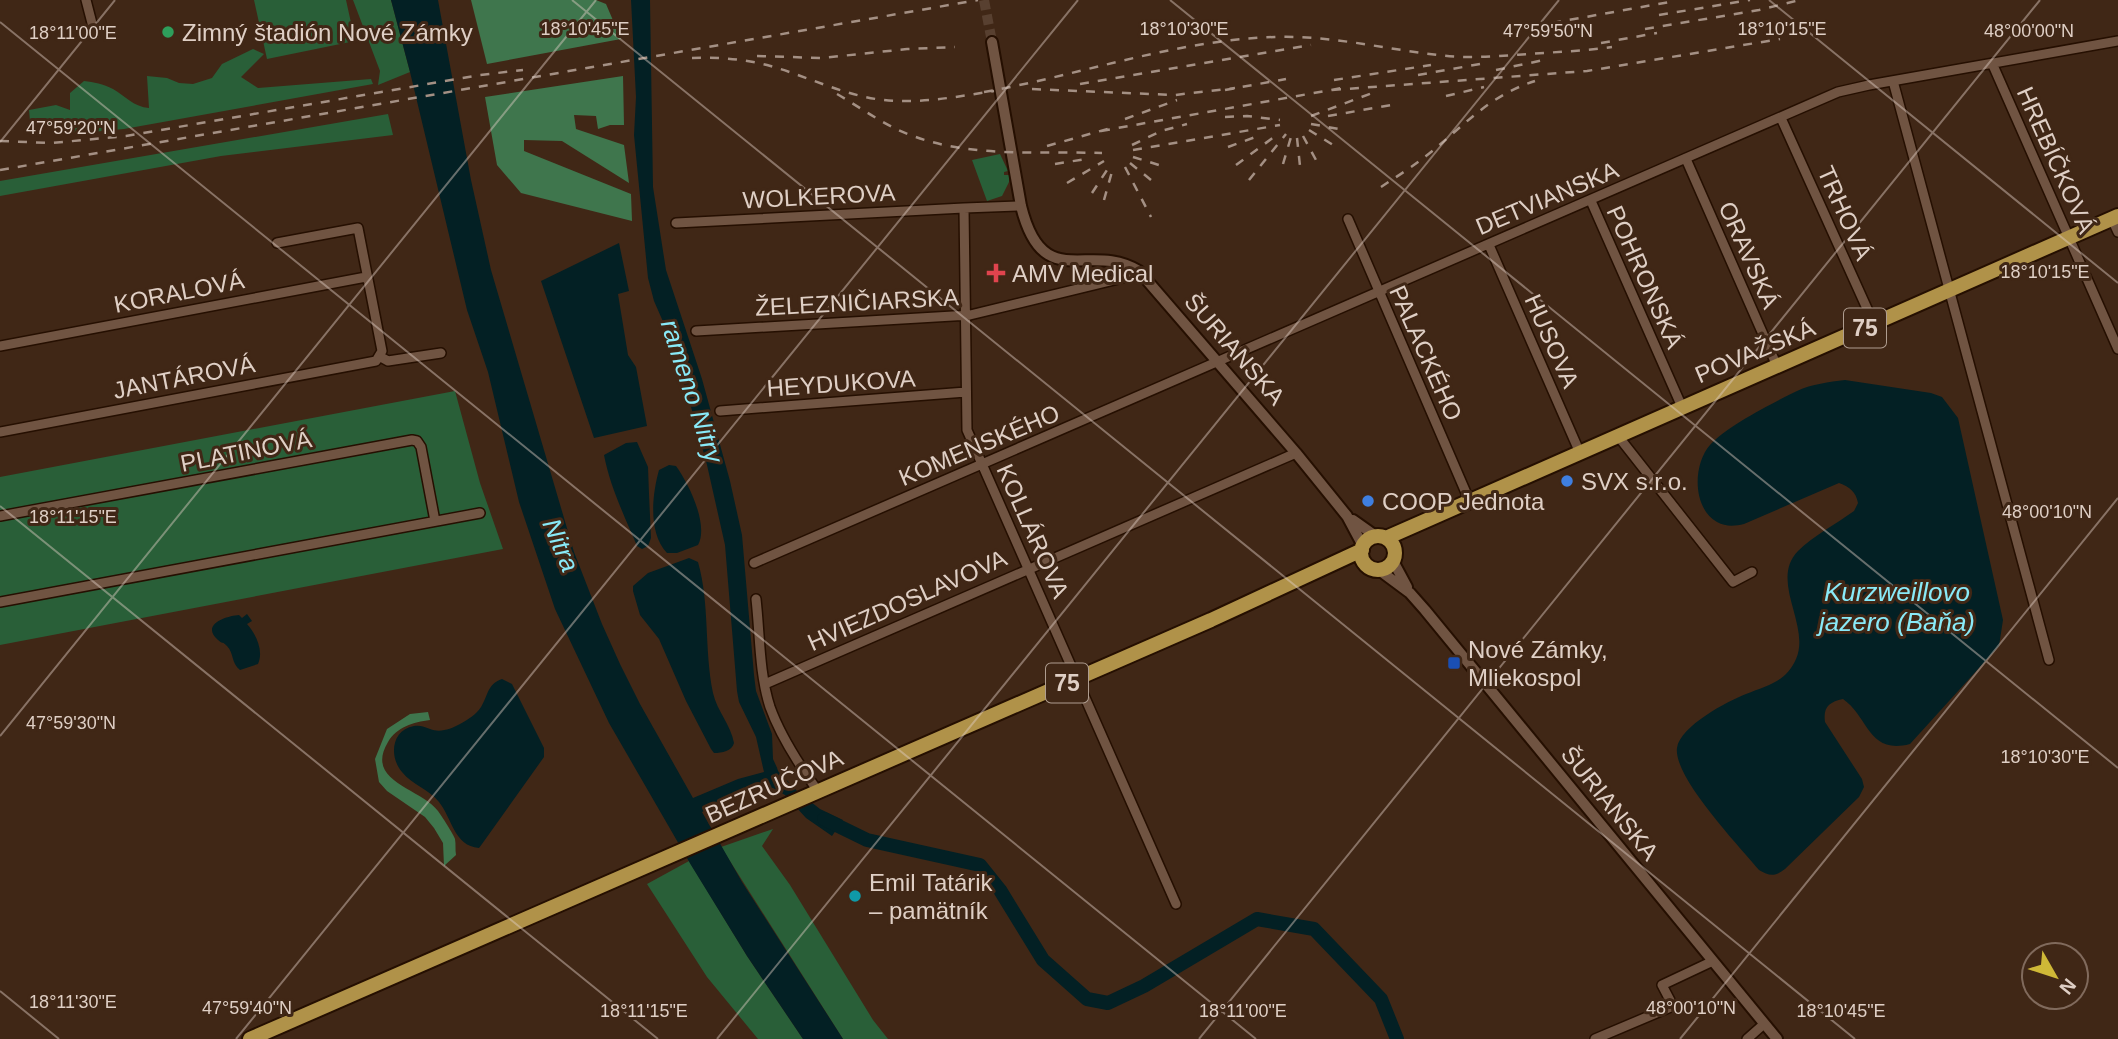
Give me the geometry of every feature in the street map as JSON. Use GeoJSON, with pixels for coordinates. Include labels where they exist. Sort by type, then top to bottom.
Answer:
{"type":"FeatureCollection","features":[{"type":"Feature","properties":{"kind":"main road","name":"POVAŽSKÁ"},"geometry":{"type":"LineString","coordinates":[[1381,537],[1553,470],[1580,453],[1682,407],[2069,238],[2116,222]]}},
{"type":"Feature","properties":{"kind":"main road","name":"POVAŽSKÁ"},"geometry":{"type":"LineString","coordinates":[[1394,556],[1416,533],[1449,511]]}},
{"type":"Feature","properties":{"kind":"main road","name":"BEZRUČOVA"},"geometry":{"type":"LineString","coordinates":[[250,1039],[666,859],[785,806],[813,790],[1077,678],[1316,572],[1363,548],[1369,540],[1381,537]]}},
{"type":"Feature","properties":{"kind":"main road"},"geometry":{"type":"LineString","coordinates":[[1381,537],[1392,544],[1394,556]]}},
{"type":"Feature","properties":{"kind":"main road"},"geometry":{"type":"LineString","coordinates":[[1363,548],[1363,559],[1373,568]]}},
{"type":"Feature","properties":{"kind":"main road","name":"BEZRUČOVA"},"geometry":{"type":"LineString","coordinates":[[1316,572],[1387,568],[1394,556]]}},
{"type":"Feature","properties":{"kind":"street"},"geometry":{"type":"LineString","coordinates":[[86,0],[94,32]]}},
{"type":"Feature","properties":{"kind":"street"},"geometry":{"type":"LineString","coordinates":[[992,42],[1010,153],[1021,206],[1031,237],[1048,254],[1068,261],[1120,263],[1139,271]]}},
{"type":"Feature","properties":{"kind":"street","name":"DETVIANSKA"},"geometry":{"type":"LineString","coordinates":[[1219,362],[1838,92],[1893,80],[2117,43]]}},
{"type":"Feature","properties":{"kind":"street","name":"HREBÍČKOVÁ"},"geometry":{"type":"LineString","coordinates":[[1992,63],[2118,349]]}},
{"type":"Feature","properties":{"kind":"street"},"geometry":{"type":"LineString","coordinates":[[1893,80],[2049,660]]}},
{"type":"Feature","properties":{"kind":"street","name":"TRHOVÁ"},"geometry":{"type":"LineString","coordinates":[[1781,118],[1874,324]]}},
{"type":"Feature","properties":{"kind":"street","name":"ORAVSKÁ"},"geometry":{"type":"LineString","coordinates":[[1686,159],[1777,366]]}},
{"type":"Feature","properties":{"kind":"street","name":"POHRONSKÁ"},"geometry":{"type":"LineString","coordinates":[[1591,201],[1682,407]]}},
{"type":"Feature","properties":{"kind":"street"},"geometry":{"type":"LineString","coordinates":[[964,208],[1021,206]]}},
{"type":"Feature","properties":{"kind":"street","name":"WOLKEROVA"},"geometry":{"type":"LineString","coordinates":[[676,223],[964,208]]}},
{"type":"Feature","properties":{"kind":"street","name":"KOLLÁROVA"},"geometry":{"type":"LineString","coordinates":[[964,208],[967,430],[1177,904]]}},
{"type":"Feature","properties":{"kind":"street","name":"PALACKÉHO"},"geometry":{"type":"LineString","coordinates":[[1348,219],[1470,502]]}},
{"type":"Feature","properties":{"kind":"street"},"geometry":{"type":"LineString","coordinates":[[277,243],[359,228],[366,277],[382,351],[377,358]]}},
{"type":"Feature","properties":{"kind":"street","name":"HUSOVA"},"geometry":{"type":"LineString","coordinates":[[1489,245],[1580,453]]}},
{"type":"Feature","properties":{"kind":"street","name":"ŽELEZNIČIARSKA"},"geometry":{"type":"LineString","coordinates":[[696,331],[964,315],[1131,276],[1139,271]]}},
{"type":"Feature","properties":{"kind":"street","name":"ŠURIANSKA"},"geometry":{"type":"LineString","coordinates":[[1139,271],[1347,516],[1363,548]]}},
{"type":"Feature","properties":{"kind":"street","name":"KORALOVÁ"},"geometry":{"type":"LineString","coordinates":[[0,346],[366,277]]}},
{"type":"Feature","properties":{"kind":"street","name":"JANTÁROVÁ"},"geometry":{"type":"LineString","coordinates":[[0,432],[377,358],[388,361],[441,352]]}},
{"type":"Feature","properties":{"kind":"street","name":"KOMENSKÉHO"},"geometry":{"type":"LineString","coordinates":[[754,563],[1219,362]]}},
{"type":"Feature","properties":{"kind":"street","name":"HEYDUKOVA"},"geometry":{"type":"LineString","coordinates":[[720,411],[966,392]]}},
{"type":"Feature","properties":{"kind":"street"},"geometry":{"type":"LineString","coordinates":[[1618,436],[1733,582],[1752,572]]}},
{"type":"Feature","properties":{"kind":"street","name":"PLATINOVÁ"},"geometry":{"type":"LineString","coordinates":[[0,516],[412,440],[417,441],[421,447],[435,522]]}},
{"type":"Feature","properties":{"kind":"street","name":"HVIEZDOSLAVOVA"},"geometry":{"type":"LineString","coordinates":[[765,684],[1296,453]]}},
{"type":"Feature","properties":{"kind":"street"},"geometry":{"type":"LineString","coordinates":[[0,602],[480,513]]}},
{"type":"Feature","properties":{"kind":"street","name":"ŠURIANSKA"},"geometry":{"type":"LineString","coordinates":[[1347,516],[1381,537]]}},
{"type":"Feature","properties":{"kind":"street","name":"ŠURIANSKA"},"geometry":{"type":"LineString","coordinates":[[1394,556],[1410,593],[1777,1039]]}},
{"type":"Feature","properties":{"kind":"street","name":"ŠURIANSKA"},"geometry":{"type":"LineString","coordinates":[[1373,568],[1410,593]]}},
{"type":"Feature","properties":{"kind":"street"},"geometry":{"type":"LineString","coordinates":[[756,599],[765,684],[777,722],[813,790]]}},
{"type":"Feature","properties":{"kind":"street"},"geometry":{"type":"LineString","coordinates":[[1595,1039],[1673,1006],[1662,985],[1713,961]]}},
{"type":"Feature","properties":{"kind":"street"},"geometry":{"type":"LineString","coordinates":[[1747,1039],[1764,1024]]}},
{"type":"Feature","properties":{"kind":"green space"},"geometry":{"type":"Polygon","coordinates":[[[254,0],[346,0],[355,41],[267,59],[254,0]]]}},
{"type":"Feature","properties":{"kind":"green space"},"geometry":{"type":"Polygon","coordinates":[[[353,0],[391,0],[410,72],[378,85],[380,71],[353,0]]]}},
{"type":"Feature","properties":{"kind":"green space"},"geometry":{"type":"Polygon","coordinates":[[[471,0],[596,0],[606,4],[621,39],[487,64],[471,0]]]}},
{"type":"Feature","properties":{"kind":"green space"},"geometry":{"type":"Polygon","coordinates":[[[253,49],[264,54],[241,77],[258,88],[371,79],[373,84],[124,129],[81,133],[56,130],[30,121],[29,110],[56,105],[70,110],[70,93],[84,81],[109,87],[134,103],[149,108],[147,76],[193,84],[212,78],[222,64],[253,49]]]}},
{"type":"Feature","properties":{"kind":"green space"},"geometry":{"type":"Polygon","coordinates":[[[623,76],[624,125],[610,125],[598,129],[596,116],[574,115],[576,129],[624,145],[629,183],[562,141],[524,140],[524,151],[631,194],[632,221],[521,193],[497,165],[485,97],[623,76]]]}},
{"type":"Feature","properties":{"kind":"green space"},"geometry":{"type":"Polygon","coordinates":[[[388,114],[393,135],[221,156],[0,196],[0,181],[388,114]]]}},
{"type":"Feature","properties":{"kind":"green space"},"geometry":{"type":"Polygon","coordinates":[[[1000,154],[1008,171],[1004,172],[1004,175],[1009,175],[1009,182],[1002,196],[987,201],[972,160],[1000,154]]]}},
{"type":"Feature","properties":{"kind":"green space"},"geometry":{"type":"Polygon","coordinates":[[[455,391],[480,483],[503,549],[0,645],[0,477],[455,391]]]}},
{"type":"Feature","properties":{"kind":"green space"},"geometry":{"type":"Polygon","coordinates":[[[428,712],[430,720],[406,726],[392,737],[383,756],[383,766],[398,783],[430,803],[450,829],[455,839],[456,855],[444,866],[443,843],[434,828],[425,817],[387,791],[379,782],[375,759],[387,729],[410,714],[428,712]]]}},
{"type":"Feature","properties":{"kind":"green space"},"geometry":{"type":"Polygon","coordinates":[[[773,829],[762,846],[790,885],[873,1020],[888,1039],[843,1039],[721,847],[773,829]]]}},
{"type":"Feature","properties":{"kind":"green space"},"geometry":{"type":"Polygon","coordinates":[[[689,861],[747,956],[803,1039],[758,1039],[707,977],[647,884],[689,861]]]}},
{"type":"Feature","properties":{"kind":"water","name":"Nitra"},"geometry":{"type":"Polygon","coordinates":[[[391,0],[438,0],[471,180],[491,270],[574,552],[620,664],[693,798],[738,779],[764,772],[756,737],[739,702],[725,545],[707,465],[668,333],[654,301],[648,278],[634,135],[636,97],[631,0],[650,0],[653,187],[666,270],[702,379],[742,535],[756,691],[772,734],[773,759],[779,772],[820,809],[843,820],[832,836],[806,818],[785,795],[773,788],[760,788],[702,812],[742,882],[843,1039],[803,1039],[747,956],[609,723],[555,609],[519,502],[488,372],[467,310],[391,0]]]}},
{"type":"Feature","properties":{"kind":"water"},"geometry":{"type":"Polygon","coordinates":[[[619,243],[629,291],[618,294],[628,355],[636,367],[647,426],[594,438],[541,281],[619,243]]]}},
{"type":"Feature","properties":{"kind":"water","name":"Kurzweillovo jazero (Baňa)"},"geometry":{"type":"Polygon","coordinates":[[[1845,380],[1931,393],[1942,397],[1958,418],[2003,620],[1999,646],[1910,744],[1896,746],[1877,739],[1843,699],[1828,706],[1825,722],[1862,779],[1864,787],[1859,797],[1785,869],[1770,875],[1759,870],[1696,793],[1685,776],[1677,748],[1687,731],[1706,715],[1738,697],[1776,682],[1792,667],[1799,646],[1799,632],[1789,589],[1790,563],[1798,551],[1854,511],[1858,503],[1852,490],[1839,483],[1744,524],[1727,525],[1717,522],[1703,507],[1699,496],[1698,474],[1704,453],[1710,445],[1739,422],[1803,389],[1845,380]]]}},
{"type":"Feature","properties":{"kind":"water"},"geometry":{"type":"Polygon","coordinates":[[[637,442],[648,467],[651,538],[648,546],[642,549],[637,546],[618,502],[604,455],[626,443],[637,442]]]}},
{"type":"Feature","properties":{"kind":"water"},"geometry":{"type":"Polygon","coordinates":[[[669,465],[676,466],[686,483],[696,505],[701,527],[698,545],[677,553],[667,553],[654,525],[659,470],[669,465]]]}},
{"type":"Feature","properties":{"kind":"water"},"geometry":{"type":"Polygon","coordinates":[[[689,558],[698,562],[702,578],[713,693],[734,743],[729,750],[720,753],[714,753],[711,749],[659,639],[640,615],[633,591],[633,586],[648,573],[689,558]]]}},
{"type":"Feature","properties":{"kind":"water"},"geometry":{"type":"Polygon","coordinates":[[[247,614],[252,621],[247,624],[258,643],[260,659],[258,664],[240,670],[229,649],[218,640],[212,629],[222,619],[239,615],[242,618],[247,614]]]}},
{"type":"Feature","properties":{"kind":"water"},"geometry":{"type":"Polygon","coordinates":[[[502,679],[512,684],[544,748],[544,757],[479,848],[464,842],[454,830],[439,802],[402,772],[395,759],[394,745],[401,733],[414,726],[442,730],[466,721],[479,710],[493,684],[502,679]]]}},
{"type":"Feature","properties":{"kind":"waterway","name":"rameno Nitry"},"geometry":{"type":"LineString","coordinates":[[824,819],[867,840],[980,865],[1000,890],[1043,960],[1087,999],[1108,1003],[1144,986],[1257,919],[1314,929],[1381,999],[1397,1039]]}},
{"type":"Feature","properties":{"kind":"tunnel"},"geometry":{"type":"LineString","coordinates":[[984,0],[992,42]]}},
{"type":"Feature","properties":{"kind":"railway"},"geometry":{"type":"LineString","coordinates":[[0,170],[978,0]]}},
{"type":"Feature","properties":{"kind":"railway"},"geometry":{"type":"LineString","coordinates":[[1659,15],[1750,0]]}},
{"type":"Feature","properties":{"kind":"railway"},"geometry":{"type":"LineString","coordinates":[[1645,29],[1759,10],[1800,0]]}},
{"type":"Feature","properties":{"kind":"railway"},"geometry":{"type":"LineString","coordinates":[[1552,23],[1675,1]]}},
{"type":"Feature","properties":{"kind":"railway"},"geometry":{"type":"LineString","coordinates":[[1601,43],[1657,33]]}},
{"type":"Feature","properties":{"kind":"railway"},"geometry":{"type":"LineString","coordinates":[[984,92],[1201,44],[1275,37],[1316,38],[1460,57],[1612,47]]}},
{"type":"Feature","properties":{"kind":"railway"},"geometry":{"type":"LineString","coordinates":[[1332,90],[1587,71],[1780,39]]}},
{"type":"Feature","properties":{"kind":"railway"},"geometry":{"type":"LineString","coordinates":[[1080,84],[1311,45]]}},
{"type":"Feature","properties":{"kind":"railway"},"geometry":{"type":"LineString","coordinates":[[757,56],[822,58],[955,47]]}},
{"type":"Feature","properties":{"kind":"railway"},"geometry":{"type":"LineString","coordinates":[[692,58],[758,63],[848,93],[891,101],[920,101],[994,91]]}},
{"type":"Feature","properties":{"kind":"railway"},"geometry":{"type":"LineString","coordinates":[[1496,70],[1544,60]]}},
{"type":"Feature","properties":{"kind":"railway"},"geometry":{"type":"LineString","coordinates":[[1418,75],[1480,64]]}},
{"type":"Feature","properties":{"kind":"railway"},"geometry":{"type":"LineString","coordinates":[[1334,80],[1431,65]]}},
{"type":"Feature","properties":{"kind":"railway"},"geometry":{"type":"LineString","coordinates":[[0,141],[52,143],[126,136],[480,75],[523,70]]}},
{"type":"Feature","properties":{"kind":"railway"},"geometry":{"type":"LineString","coordinates":[[1225,90],[1286,79]]}},
{"type":"Feature","properties":{"kind":"railway"},"geometry":{"type":"LineString","coordinates":[[1381,187],[1426,156],[1490,103],[1535,81]]}},
{"type":"Feature","properties":{"kind":"railway"},"geometry":{"type":"LineString","coordinates":[[1446,96],[1484,87]]}},
{"type":"Feature","properties":{"kind":"railway"},"geometry":{"type":"LineString","coordinates":[[1032,89],[1175,95],[1235,88]]}},
{"type":"Feature","properties":{"kind":"railway"},"geometry":{"type":"LineString","coordinates":[[1101,131],[1342,88]]}},
{"type":"Feature","properties":{"kind":"railway"},"geometry":{"type":"LineString","coordinates":[[1311,116],[1375,92]]}},
{"type":"Feature","properties":{"kind":"railway"},"geometry":{"type":"LineString","coordinates":[[837,94],[893,127],[936,143],[982,151],[1102,153]]}},
{"type":"Feature","properties":{"kind":"railway"},"geometry":{"type":"LineString","coordinates":[[1125,119],[1177,100]]}},
{"type":"Feature","properties":{"kind":"railway"},"geometry":{"type":"LineString","coordinates":[[1328,116],[1397,104]]}},
{"type":"Feature","properties":{"kind":"railway"},"geometry":{"type":"LineString","coordinates":[[1225,117],[1247,116],[1280,120]]}},
{"type":"Feature","properties":{"kind":"railway"},"geometry":{"type":"LineString","coordinates":[[1132,145],[1161,131],[1187,124]]}},
{"type":"Feature","properties":{"kind":"railway"},"geometry":{"type":"LineString","coordinates":[[1311,124],[1339,129]]}},
{"type":"Feature","properties":{"kind":"railway"},"geometry":{"type":"LineString","coordinates":[[1133,150],[1280,125]]}},
{"type":"Feature","properties":{"kind":"railway"},"geometry":{"type":"LineString","coordinates":[[1047,146],[1111,128]]}},
{"type":"Feature","properties":{"kind":"railway"},"geometry":{"type":"LineString","coordinates":[[1309,130],[1333,145]]}},
{"type":"Feature","properties":{"kind":"railway"},"geometry":{"type":"LineString","coordinates":[[1236,165],[1278,134]]}},
{"type":"Feature","properties":{"kind":"railway"},"geometry":{"type":"LineString","coordinates":[[1249,180],[1286,134]]}},
{"type":"Feature","properties":{"kind":"railway"},"geometry":{"type":"LineString","coordinates":[[1228,147],[1258,136]]}},
{"type":"Feature","properties":{"kind":"railway"},"geometry":{"type":"LineString","coordinates":[[1303,136],[1316,160]]}},
{"type":"Feature","properties":{"kind":"railway"},"geometry":{"type":"LineString","coordinates":[[1283,164],[1291,137]]}},
{"type":"Feature","properties":{"kind":"railway"},"geometry":{"type":"LineString","coordinates":[[1297,138],[1300,166]]}},
{"type":"Feature","properties":{"kind":"railway"},"geometry":{"type":"LineString","coordinates":[[1133,157],[1159,165]]}},
{"type":"Feature","properties":{"kind":"railway"},"geometry":{"type":"LineString","coordinates":[[1055,164],[1086,159]]}},
{"type":"Feature","properties":{"kind":"railway"},"geometry":{"type":"LineString","coordinates":[[1067,183],[1104,161]]}},
{"type":"Feature","properties":{"kind":"railway"},"geometry":{"type":"LineString","coordinates":[[1130,163],[1151,180]]}},
{"type":"Feature","properties":{"kind":"railway"},"geometry":{"type":"LineString","coordinates":[[1092,193],[1109,167]]}},
{"type":"Feature","properties":{"kind":"railway"},"geometry":{"type":"LineString","coordinates":[[1125,167],[1151,217]]}},
{"type":"Feature","properties":{"kind":"railway"},"geometry":{"type":"LineString","coordinates":[[1104,200],[1113,168]]}},
{"type":"Feature","properties":{"kind":"place","name":"Zimný štadión Nové Zámky"},"geometry":{"type":"Point","coordinates":[168,32]}},
{"type":"Feature","properties":{"kind":"place","name":"AMV Medical"},"geometry":{"type":"Point","coordinates":[996,273]}},
{"type":"Feature","properties":{"kind":"place","name":"SVX s.r.o."},"geometry":{"type":"Point","coordinates":[1567,481]}},
{"type":"Feature","properties":{"kind":"place","name":"COOP Jednota"},"geometry":{"type":"Point","coordinates":[1368,501]}},
{"type":"Feature","properties":{"kind":"place","name":"Nové Zámky, Mliekospol"},"geometry":{"type":"Point","coordinates":[1454,663]}},
{"type":"Feature","properties":{"kind":"place","name":"Emil Tatárik – pamätník"},"geometry":{"type":"Point","coordinates":[855,896]}}]}
